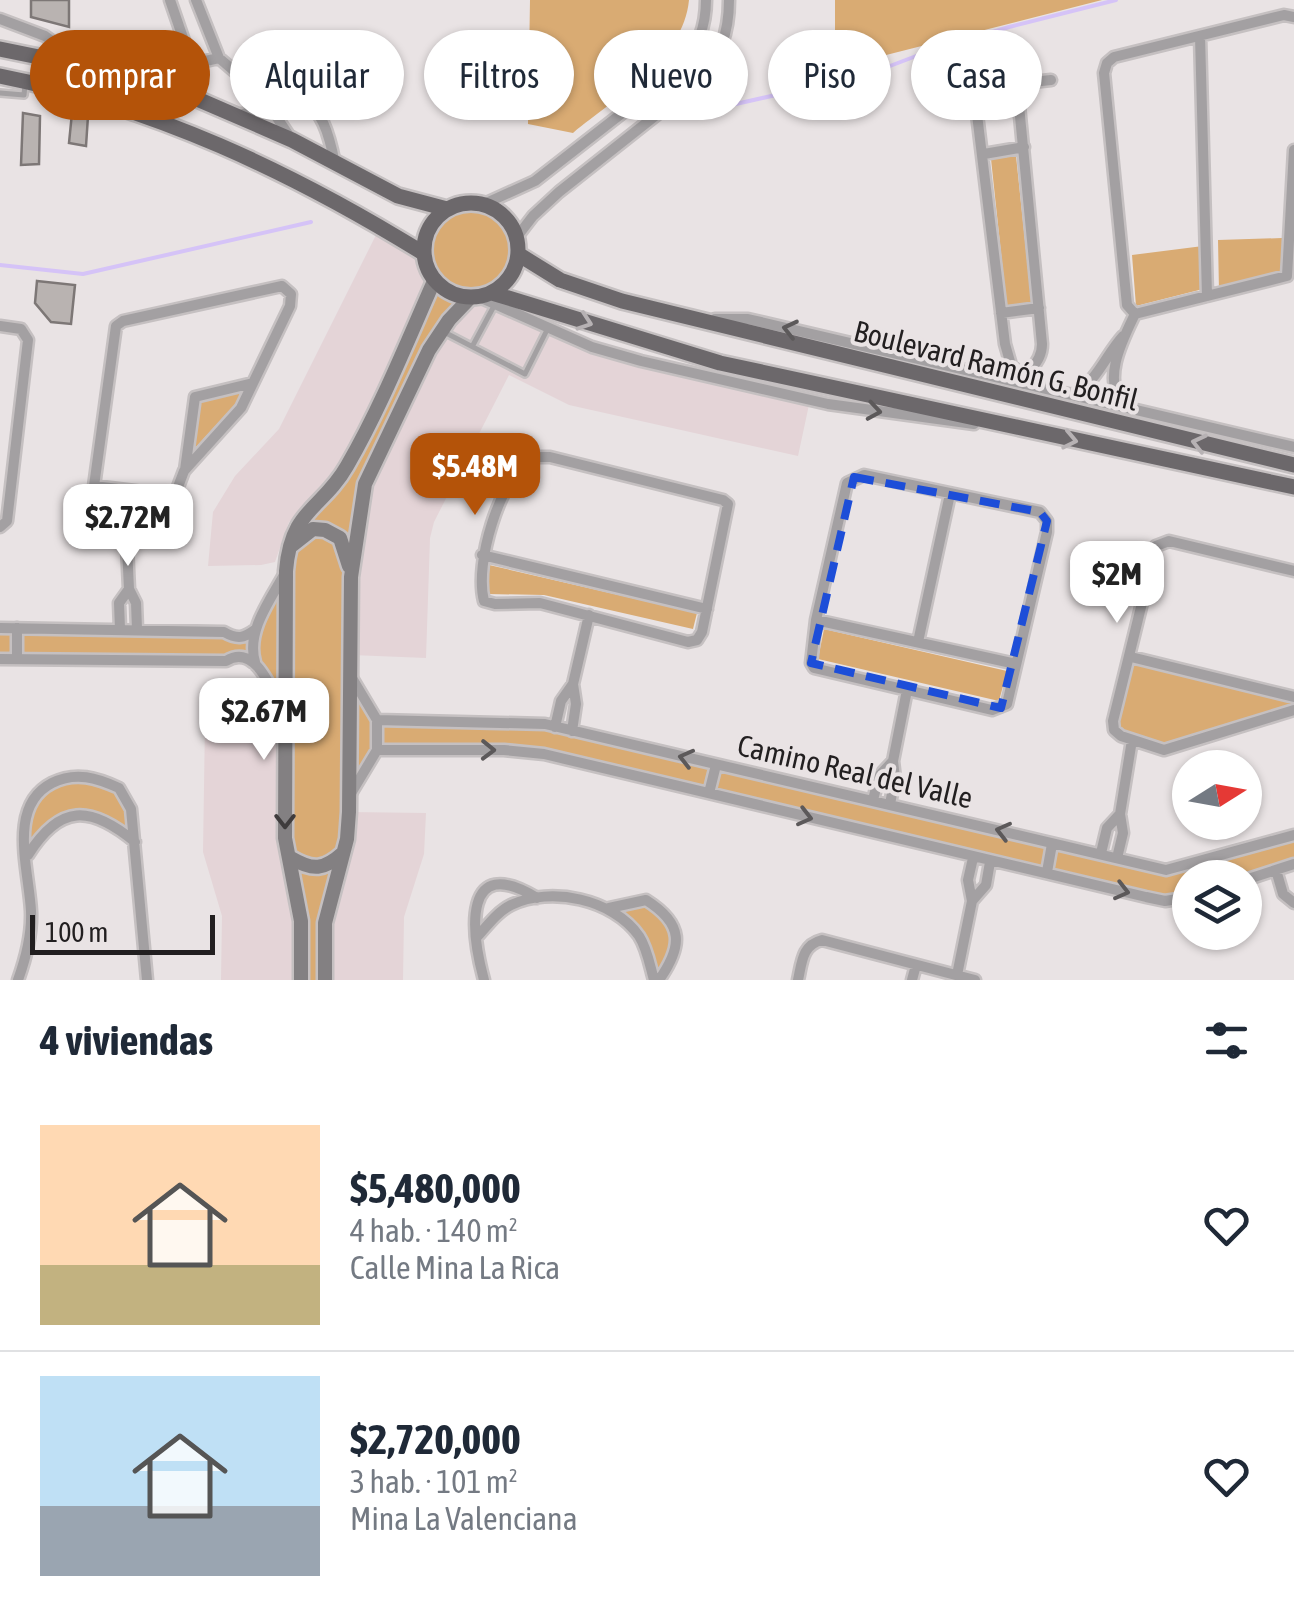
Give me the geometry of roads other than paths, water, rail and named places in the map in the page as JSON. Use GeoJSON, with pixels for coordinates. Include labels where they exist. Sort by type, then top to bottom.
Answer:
{"type":"FeatureCollection","features":[{"type":"Feature","properties":{"kind":"main road"},"geometry":{"type":"LineString","coordinates":[[0,49],[30,55]]}},
{"type":"Feature","properties":{"kind":"main road"},"geometry":{"type":"LineString","coordinates":[[0,76],[156,118],[226,148],[364,216],[423,253],[434,281],[446,291],[484,298]]}},
{"type":"Feature","properties":{"kind":"main road"},"geometry":{"type":"LineString","coordinates":[[245,120],[398,196],[447,209]]}},
{"type":"Feature","properties":{"kind":"main road"},"geometry":{"type":"LineString","coordinates":[[351,577],[366,484],[429,350],[442,331],[514,270],[517,246],[510,223],[499,212],[469,202],[447,209],[431,224],[423,253]]}},
{"type":"Feature","properties":{"kind":"main road","name":"Boulevard Ramón G. Bonfil"},"geometry":{"type":"LineString","coordinates":[[517,246],[560,280],[686,318],[1294,465]]}},
{"type":"Feature","properties":{"kind":"main road"},"geometry":{"type":"LineString","coordinates":[[301,980],[302,921],[285,838],[289,548],[296,526],[346,470],[434,281]]}},
{"type":"Feature","properties":{"kind":"main road","name":"Boulevard Ramón G. Bonfil"},"geometry":{"type":"LineString","coordinates":[[484,298],[720,363],[1294,486]]}},
{"type":"Feature","properties":{"kind":"main road"},"geometry":{"type":"LineString","coordinates":[[289,548],[312,530],[325,530],[340,538],[351,577],[350,795],[342,853],[325,923],[325,980]]}},
{"type":"Feature","properties":{"kind":"main road"},"geometry":{"type":"LineString","coordinates":[[291,858],[309,868],[321,868],[342,853]]}},
{"type":"Feature","properties":{"kind":"street"},"geometry":{"type":"LineString","coordinates":[[170,0],[180,30]]}},
{"type":"Feature","properties":{"kind":"street"},"geometry":{"type":"LineString","coordinates":[[196,0],[219,58],[230,68]]}},
{"type":"Feature","properties":{"kind":"street"},"geometry":{"type":"LineString","coordinates":[[484,204],[535,182],[680,68],[693,54],[703,32],[706,0]]}},
{"type":"Feature","properties":{"kind":"street"},"geometry":{"type":"LineString","coordinates":[[517,246],[533,216],[698,82],[713,65],[724,44],[730,0]]}},
{"type":"Feature","properties":{"kind":"street"},"geometry":{"type":"LineString","coordinates":[[1135,314],[1127,305],[1104,73],[1107,63],[1114,57],[1284,15],[1294,17]]}},
{"type":"Feature","properties":{"kind":"street"},"geometry":{"type":"LineString","coordinates":[[0,19],[30,30]]}},
{"type":"Feature","properties":{"kind":"street"},"geometry":{"type":"LineString","coordinates":[[199,30],[206,28]]}},
{"type":"Feature","properties":{"kind":"street"},"geometry":{"type":"LineString","coordinates":[[1200,36],[1207,296]]}},
{"type":"Feature","properties":{"kind":"street"},"geometry":{"type":"LineString","coordinates":[[210,60],[219,58]]}},
{"type":"Feature","properties":{"kind":"street"},"geometry":{"type":"LineString","coordinates":[[1042,81],[1051,80]]}},
{"type":"Feature","properties":{"kind":"street"},"geometry":{"type":"LineString","coordinates":[[280,120],[292,140]]}},
{"type":"Feature","properties":{"kind":"street"},"geometry":{"type":"LineString","coordinates":[[323,120],[336,165]]}},
{"type":"Feature","properties":{"kind":"street"},"geometry":{"type":"LineString","coordinates":[[979,120],[1008,356],[1024,381],[1042,352],[1021,120]]}},
{"type":"Feature","properties":{"kind":"street"},"geometry":{"type":"LineString","coordinates":[[984,154],[1024,147]]}},
{"type":"Feature","properties":{"kind":"street"},"geometry":{"type":"LineString","coordinates":[[1124,407],[1115,394],[1112,377],[1135,314],[1287,276],[1294,150]]}},
{"type":"Feature","properties":{"kind":"street"},"geometry":{"type":"LineString","coordinates":[[184,471],[240,408],[253,383],[290,306],[291,294],[282,286],[123,321],[116,326],[94,486],[93,522],[126,526],[164,524],[184,471],[195,397],[253,383]]}},
{"type":"Feature","properties":{"kind":"street","name":"Boulevard Ramón G. Bonfil"},"geometry":{"type":"LineString","coordinates":[[484,298],[592,347],[828,404],[1010,428]]}},
{"type":"Feature","properties":{"kind":"street"},"geometry":{"type":"LineString","coordinates":[[1001,313],[1039,308]]}},
{"type":"Feature","properties":{"kind":"street","name":"Boulevard Ramón G. Bonfil"},"geometry":{"type":"LineString","coordinates":[[686,318],[748,319],[1294,447]]}},
{"type":"Feature","properties":{"kind":"street"},"geometry":{"type":"LineString","coordinates":[[0,326],[21,329],[28,340],[4,489],[7,521],[0,527]]}},
{"type":"Feature","properties":{"kind":"street"},"geometry":{"type":"LineString","coordinates":[[1073,395],[1091,382],[1125,334]]}},
{"type":"Feature","properties":{"kind":"street"},"geometry":{"type":"LineString","coordinates":[[530,456],[550,457],[723,500],[728,512],[706,609],[702,632],[697,640],[688,642],[540,603],[496,604],[484,600],[482,555],[516,468],[530,456]]}},
{"type":"Feature","properties":{"kind":"street"},"geometry":{"type":"LineString","coordinates":[[864,475],[950,494],[1040,512],[1047,521],[1048,532],[1007,704],[992,710],[814,668],[810,656],[816,620],[847,484],[864,475]]}},
{"type":"Feature","properties":{"kind":"street"},"geometry":{"type":"LineString","coordinates":[[94,486],[174,496]]}},
{"type":"Feature","properties":{"kind":"street"},"geometry":{"type":"LineString","coordinates":[[918,642],[950,494]]}},
{"type":"Feature","properties":{"kind":"street"},"geometry":{"type":"LineString","coordinates":[[126,526],[129,589],[136,603],[137,629]]}},
{"type":"Feature","properties":{"kind":"street"},"geometry":{"type":"LineString","coordinates":[[1294,571],[1162,541],[1156,546],[1114,730],[1164,750],[1294,710]]}},
{"type":"Feature","properties":{"kind":"street"},"geometry":{"type":"LineString","coordinates":[[482,555],[706,609]]}},
{"type":"Feature","properties":{"kind":"street"},"geometry":{"type":"LineString","coordinates":[[286,571],[252,640],[255,662],[286,716]]}},
{"type":"Feature","properties":{"kind":"street"},"geometry":{"type":"LineString","coordinates":[[120,629],[119,603],[129,589]]}},
{"type":"Feature","properties":{"kind":"street"},"geometry":{"type":"LineString","coordinates":[[555,726],[561,701],[572,684],[589,615]]}},
{"type":"Feature","properties":{"kind":"street"},"geometry":{"type":"LineString","coordinates":[[816,620],[1016,664]]}},
{"type":"Feature","properties":{"kind":"street"},"geometry":{"type":"LineString","coordinates":[[0,628],[224,632],[256,629]]}},
{"type":"Feature","properties":{"kind":"street"},"geometry":{"type":"LineString","coordinates":[[17,628],[17,659]]}},
{"type":"Feature","properties":{"kind":"street"},"geometry":{"type":"LineString","coordinates":[[0,658],[255,662]]}},
{"type":"Feature","properties":{"kind":"street"},"geometry":{"type":"LineString","coordinates":[[1130,658],[1294,697]]}},
{"type":"Feature","properties":{"kind":"street"},"geometry":{"type":"LineString","coordinates":[[350,795],[380,750],[380,720],[352,678]]}},
{"type":"Feature","properties":{"kind":"street"},"geometry":{"type":"LineString","coordinates":[[572,684],[576,704],[572,730]]}},
{"type":"Feature","properties":{"kind":"street"},"geometry":{"type":"LineString","coordinates":[[890,804],[895,778],[893,761],[907,690]]}},
{"type":"Feature","properties":{"kind":"street","name":"Camino Real del Valle"},"geometry":{"type":"LineString","coordinates":[[380,720],[555,726],[1166,870],[1294,835]]}},
{"type":"Feature","properties":{"kind":"street"},"geometry":{"type":"LineString","coordinates":[[1118,858],[1123,833],[1120,814],[1132,740]]}},
{"type":"Feature","properties":{"kind":"street","name":"Camino Real del Valle"},"geometry":{"type":"LineString","coordinates":[[380,750],[504,750],[544,754],[990,862],[1172,900]]}},
{"type":"Feature","properties":{"kind":"street"},"geometry":{"type":"LineString","coordinates":[[873,800],[880,776],[893,761]]}},
{"type":"Feature","properties":{"kind":"street"},"geometry":{"type":"LineString","coordinates":[[710,793],[716,766]]}},
{"type":"Feature","properties":{"kind":"street"},"geometry":{"type":"LineString","coordinates":[[18,980],[27,954],[31,915],[25,812],[39,790],[60,779],[81,775],[119,788],[132,809],[148,980]]}},
{"type":"Feature","properties":{"kind":"street"},"geometry":{"type":"LineString","coordinates":[[26,857],[42,832],[57,819],[78,814],[100,818],[135,843]]}},
{"type":"Feature","properties":{"kind":"street"},"geometry":{"type":"LineString","coordinates":[[1100,853],[1107,828],[1120,814]]}},
{"type":"Feature","properties":{"kind":"street"},"geometry":{"type":"LineString","coordinates":[[1047,872],[1052,844]]}},
{"type":"Feature","properties":{"kind":"street"},"geometry":{"type":"LineString","coordinates":[[957,975],[972,901],[968,880],[973,858]]}},
{"type":"Feature","properties":{"kind":"street"},"geometry":{"type":"LineString","coordinates":[[972,901],[986,885],[990,862]]}},
{"type":"Feature","properties":{"kind":"street"},"geometry":{"type":"LineString","coordinates":[[1262,875],[1294,864]]}},
{"type":"Feature","properties":{"kind":"street"},"geometry":{"type":"LineString","coordinates":[[1276,870],[1283,894],[1294,904]]}},
{"type":"Feature","properties":{"kind":"street"},"geometry":{"type":"LineString","coordinates":[[484,980],[476,937],[478,896],[487,886],[505,882],[537,898]]}},
{"type":"Feature","properties":{"kind":"street"},"geometry":{"type":"LineString","coordinates":[[476,937],[514,903],[560,897],[609,908],[642,940],[656,980]]}},
{"type":"Feature","properties":{"kind":"street"},"geometry":{"type":"LineString","coordinates":[[609,908],[646,900],[672,922],[677,939],[673,960],[656,980]]}},
{"type":"Feature","properties":{"kind":"street"},"geometry":{"type":"LineString","coordinates":[[798,980],[805,950],[822,940],[975,980]]}},
{"type":"Feature","properties":{"kind":"street"},"geometry":{"type":"LineString","coordinates":[[912,980],[916,964]]}},
{"type":"Feature","properties":{"kind":"lane"},"geometry":{"type":"LineString","coordinates":[[0,93],[24,95],[26,81]]}},
{"type":"Feature","properties":{"kind":"lane"},"geometry":{"type":"LineString","coordinates":[[473,346],[484,298]]}},
{"type":"Feature","properties":{"kind":"lane"},"geometry":{"type":"LineString","coordinates":[[442,331],[525,374],[548,327]]}},
{"type":"Feature","properties":{"kind":"waterway"},"geometry":{"type":"LineString","coordinates":[[748,101],[869,74],[1009,27],[1116,0]]}},
{"type":"Feature","properties":{"kind":"waterway"},"geometry":{"type":"LineString","coordinates":[[0,265],[83,274],[311,222]]}}]}
